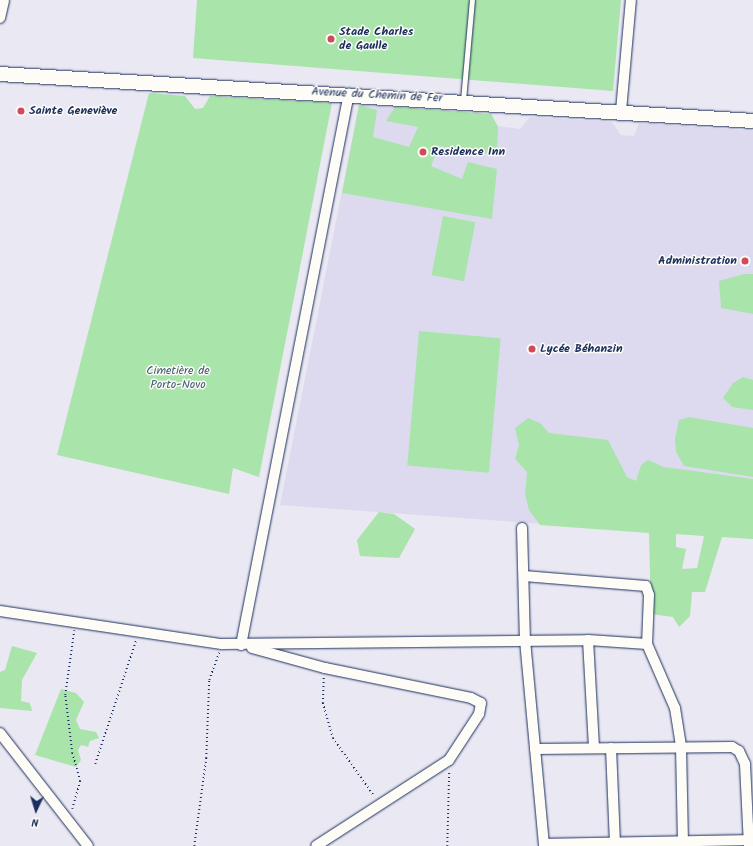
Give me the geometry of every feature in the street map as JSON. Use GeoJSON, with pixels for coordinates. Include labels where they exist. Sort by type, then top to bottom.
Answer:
{"type":"FeatureCollection","features":[{"type":"Feature","properties":{"kind":"street"},"geometry":{"type":"LineString","coordinates":[[0,18],[4,0]]}},
{"type":"Feature","properties":{"kind":"street"},"geometry":{"type":"LineString","coordinates":[[621,111],[631,0]]}},
{"type":"Feature","properties":{"kind":"street","name":"Avenue du Chemin de Fer"},"geometry":{"type":"LineString","coordinates":[[0,74],[463,100],[753,121]]}},
{"type":"Feature","properties":{"kind":"street"},"geometry":{"type":"LineString","coordinates":[[241,645],[349,93]]}},
{"type":"Feature","properties":{"kind":"street"},"geometry":{"type":"LineString","coordinates":[[522,528],[525,640],[535,749],[544,845],[683,841],[748,843],[745,764],[739,751],[732,747],[535,749]]}},
{"type":"Feature","properties":{"kind":"street"},"geometry":{"type":"LineString","coordinates":[[524,576],[646,586],[649,595],[647,644],[675,708],[681,747],[683,841]]}},
{"type":"Feature","properties":{"kind":"street"},"geometry":{"type":"LineString","coordinates":[[0,611],[222,644],[241,645],[525,640],[588,640],[647,644]]}},
{"type":"Feature","properties":{"kind":"street"},"geometry":{"type":"LineString","coordinates":[[588,640],[594,748]]}},
{"type":"Feature","properties":{"kind":"street"},"geometry":{"type":"LineString","coordinates":[[241,645],[325,668],[478,701],[479,714],[449,760],[316,846]]}},
{"type":"Feature","properties":{"kind":"street"},"geometry":{"type":"LineString","coordinates":[[0,733],[88,846]]}},
{"type":"Feature","properties":{"kind":"street"},"geometry":{"type":"LineString","coordinates":[[611,748],[615,843]]}},
{"type":"Feature","properties":{"kind":"lane"},"geometry":{"type":"LineString","coordinates":[[463,100],[472,0]]}},
{"type":"Feature","properties":{"kind":"path"},"geometry":{"type":"LineString","coordinates":[[66,818],[76,804],[80,781],[72,753],[65,696],[75,623]]}},
{"type":"Feature","properties":{"kind":"path"},"geometry":{"type":"LineString","coordinates":[[95,764],[126,662],[140,632]]}},
{"type":"Feature","properties":{"kind":"path"},"geometry":{"type":"LineString","coordinates":[[194,846],[206,765],[209,680],[222,644]]}},
{"type":"Feature","properties":{"kind":"path"},"geometry":{"type":"LineString","coordinates":[[325,668],[323,703],[333,738],[380,804]]}},
{"type":"Feature","properties":{"kind":"path"},"geometry":{"type":"LineString","coordinates":[[447,846],[449,760]]}},
{"type":"Feature","properties":{"kind":"shaded area","name":"Lycée Béhanzin"},"geometry":{"type":"Polygon","coordinates":[[[359,105],[491,114],[498,126],[520,129],[530,117],[612,122],[621,135],[634,136],[639,123],[753,131],[753,539],[280,505],[359,105]]]}},
{"type":"Feature","properties":{"kind":"green space"},"geometry":{"type":"Polygon","coordinates":[[[197,0],[621,0],[613,91],[193,58],[197,0]]]}},
{"type":"Feature","properties":{"kind":"green space","name":"Cimetière de Porto-Novo"},"geometry":{"type":"Polygon","coordinates":[[[149,93],[185,96],[195,109],[203,108],[210,96],[332,103],[259,477],[233,468],[229,494],[57,455],[149,93]]]}},
{"type":"Feature","properties":{"kind":"green space"},"geometry":{"type":"Polygon","coordinates":[[[359,105],[377,110],[373,137],[409,147],[418,127],[386,121],[395,107],[491,114],[498,127],[497,155],[439,146],[431,166],[462,179],[468,162],[497,169],[492,219],[342,193],[359,105]]]}},
{"type":"Feature","properties":{"kind":"green space"},"geometry":{"type":"Polygon","coordinates":[[[443,216],[475,222],[464,281],[432,275],[443,216]]]}},
{"type":"Feature","properties":{"kind":"green space"},"geometry":{"type":"Polygon","coordinates":[[[744,274],[753,274],[753,314],[721,308],[719,281],[744,274]]]}},
{"type":"Feature","properties":{"kind":"green space"},"geometry":{"type":"Polygon","coordinates":[[[419,331],[501,338],[489,473],[407,465],[419,331]]]}},
{"type":"Feature","properties":{"kind":"green space"},"geometry":{"type":"Polygon","coordinates":[[[743,377],[753,380],[753,410],[732,407],[723,398],[733,383],[743,377]]]}},
{"type":"Feature","properties":{"kind":"green space"},"geometry":{"type":"Polygon","coordinates":[[[689,417],[753,428],[753,477],[684,466],[676,452],[675,439],[679,420],[689,417]]]}},
{"type":"Feature","properties":{"kind":"green space"},"geometry":{"type":"Polygon","coordinates":[[[528,418],[540,423],[549,433],[608,440],[627,477],[636,481],[641,465],[648,460],[664,467],[753,479],[753,539],[722,537],[705,592],[692,592],[690,616],[679,627],[673,617],[651,614],[649,533],[540,525],[529,510],[525,494],[527,472],[515,459],[519,445],[515,428],[528,418]],[[676,534],[676,547],[686,549],[682,569],[697,568],[704,536],[676,534]]]}},
{"type":"Feature","properties":{"kind":"green space"},"geometry":{"type":"Polygon","coordinates":[[[379,512],[394,514],[415,529],[399,558],[360,556],[357,540],[379,512]]]}},
{"type":"Feature","properties":{"kind":"green space"},"geometry":{"type":"Polygon","coordinates":[[[12,646],[37,653],[22,680],[21,701],[30,703],[32,711],[0,708],[0,672],[5,670],[12,646]]]}},
{"type":"Feature","properties":{"kind":"green space"},"geometry":{"type":"Polygon","coordinates":[[[61,689],[76,693],[84,702],[76,720],[80,729],[96,732],[99,738],[90,741],[88,747],[81,745],[78,750],[81,760],[76,767],[35,755],[61,689]]]}},
{"type":"Feature","properties":{"kind":"place","name":"Stade Charles de Gaulle"},"geometry":{"type":"Point","coordinates":[331,39]}},
{"type":"Feature","properties":{"kind":"place","name":"Sainte Geneviève"},"geometry":{"type":"Point","coordinates":[21,111]}},
{"type":"Feature","properties":{"kind":"place","name":"Residence Inn"},"geometry":{"type":"Point","coordinates":[423,152]}},
{"type":"Feature","properties":{"kind":"place","name":"Administration"},"geometry":{"type":"Point","coordinates":[745,261]}},
{"type":"Feature","properties":{"kind":"place","name":"Lycée Béhanzin"},"geometry":{"type":"Point","coordinates":[532,349]}}]}
